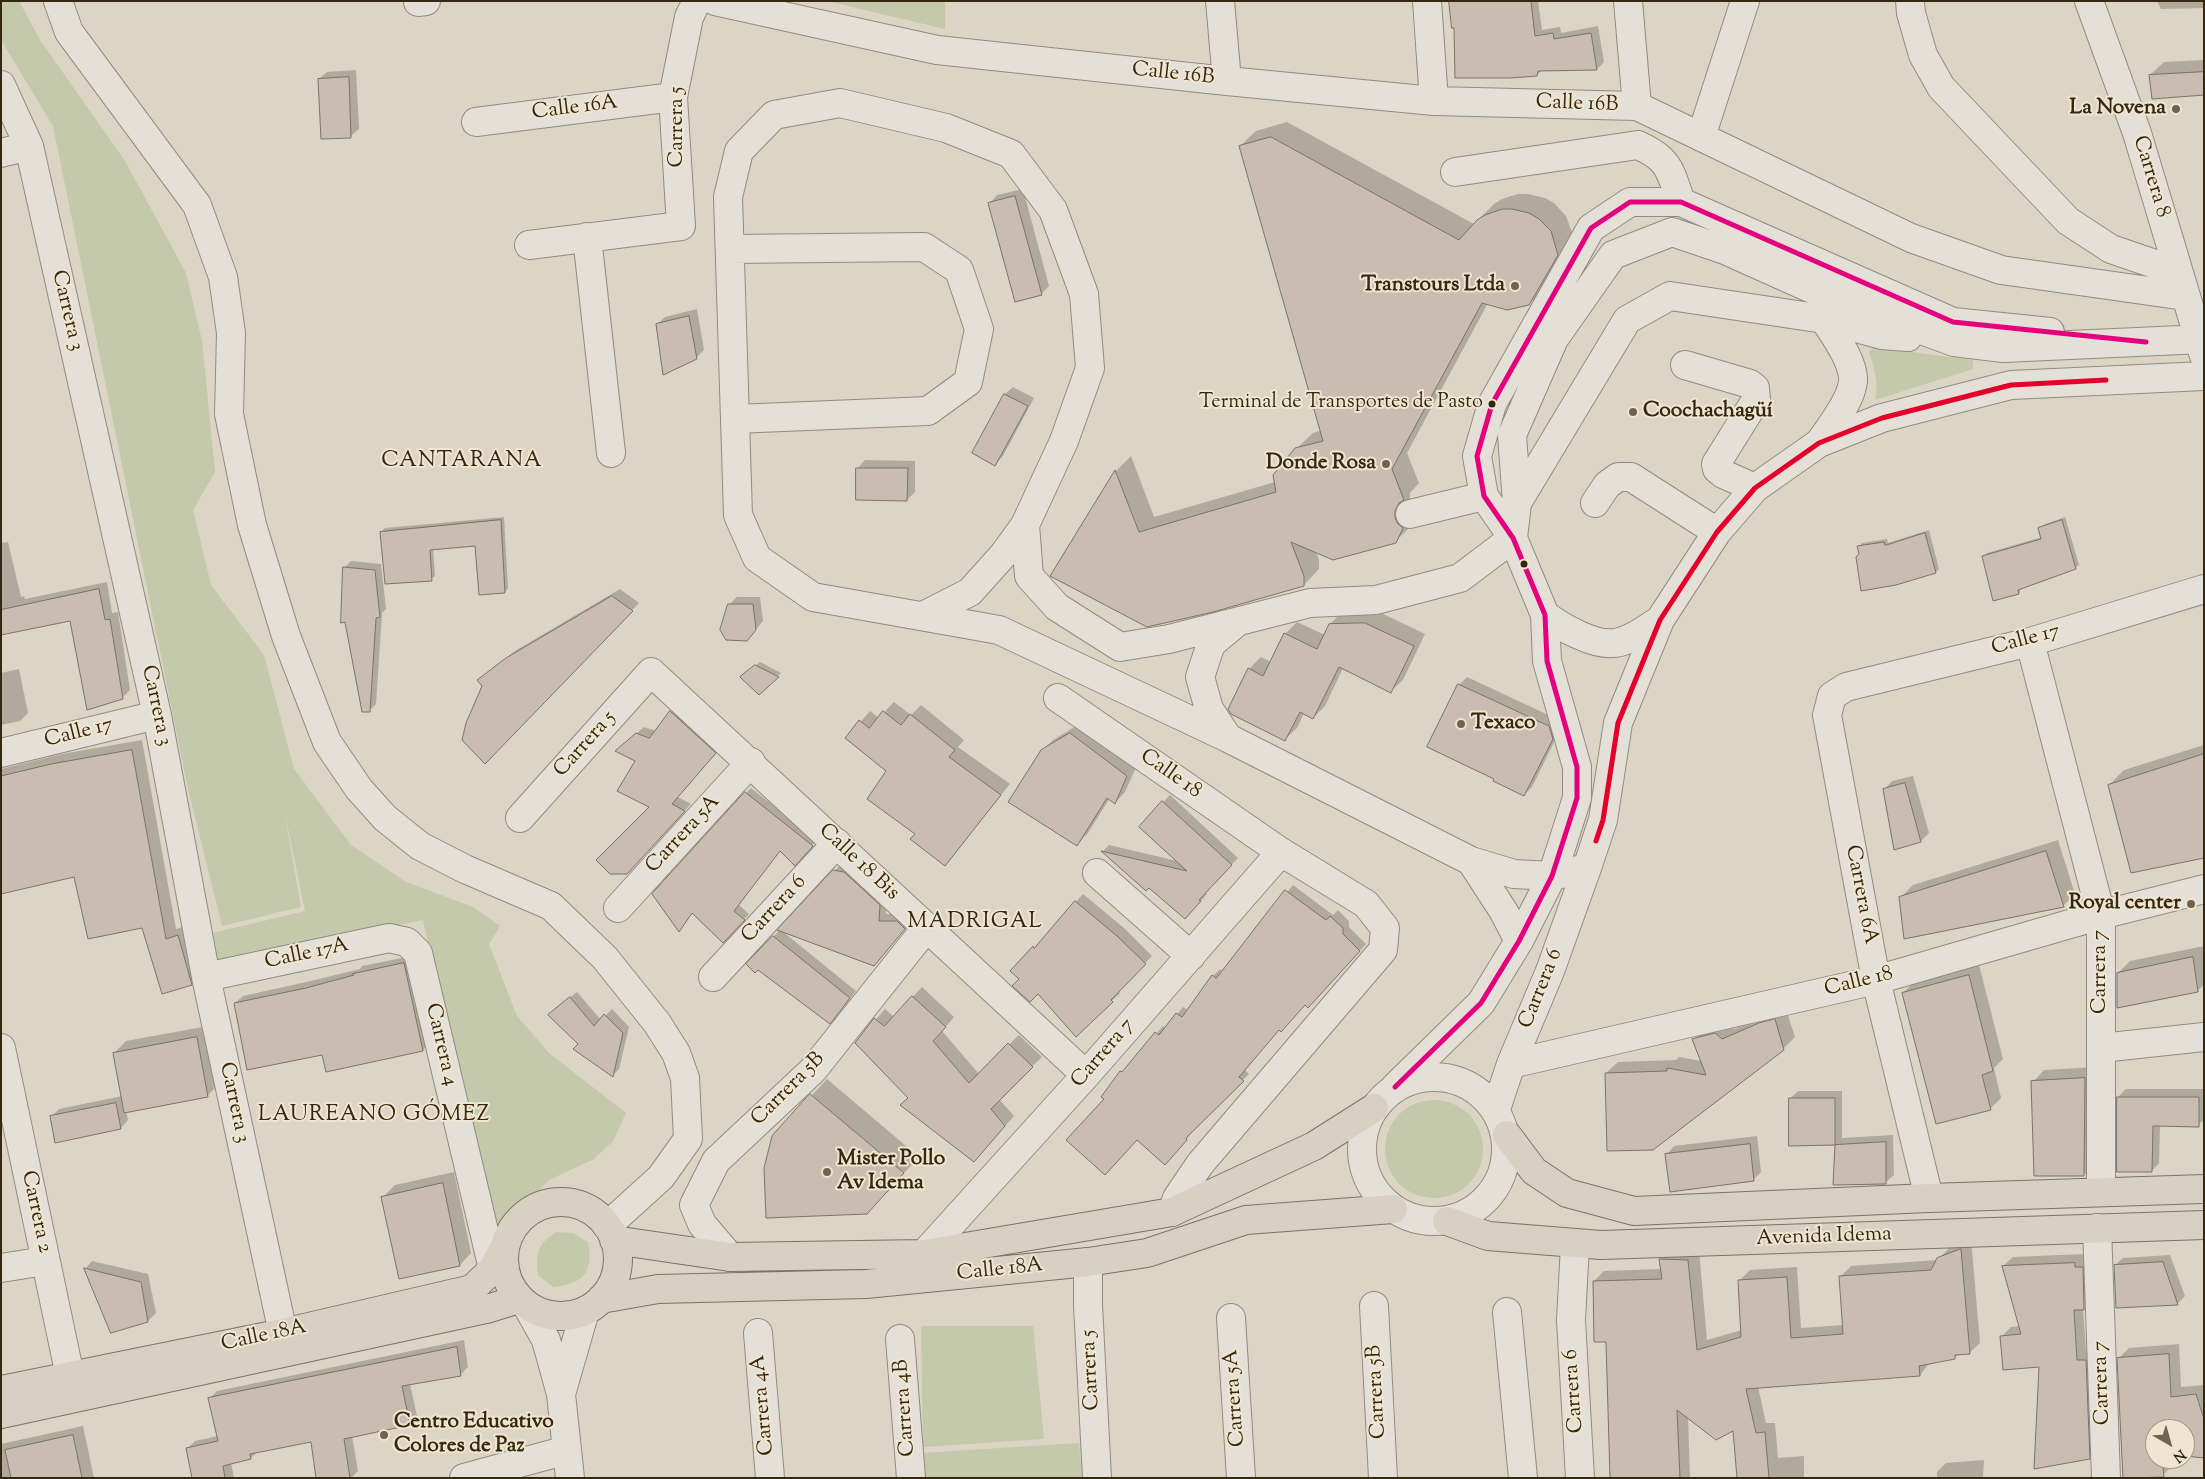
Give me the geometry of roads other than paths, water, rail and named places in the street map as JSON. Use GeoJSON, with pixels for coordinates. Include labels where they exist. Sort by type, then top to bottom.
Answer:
{"type":"FeatureCollection","features":[{"type":"Feature","properties":{"kind":"main road","name":"Calle 18A"},"geometry":{"type":"LineString","coordinates":[[611,1233],[730,1257],[924,1254],[1172,1212],[1314,1146],[1374,1108]]}},
{"type":"Feature","properties":{"kind":"main road","name":"Avenida Idema"},"geometry":{"type":"LineString","coordinates":[[1507,1135],[1534,1171],[1567,1193],[1634,1211],[1930,1198],[2204,1189]]}},
{"type":"Feature","properties":{"kind":"main road"},"geometry":{"type":"LineString","coordinates":[[569,1203],[590,1210],[611,1233],[618,1261],[613,1281],[593,1305],[565,1316],[546,1315],[523,1303],[505,1274],[499,1258],[513,1227],[528,1212],[548,1204],[569,1203]]}},
{"type":"Feature","properties":{"kind":"main road","name":"Calle 18A"},"geometry":{"type":"LineString","coordinates":[[593,1305],[658,1289],[866,1284],[1088,1262],[1147,1253],[1246,1220],[1393,1209]]}},
{"type":"Feature","properties":{"kind":"main road","name":"Avenida Idema"},"geometry":{"type":"LineString","coordinates":[[1447,1221],[1488,1236],[1575,1245],[1658,1244],[2204,1225]]}},
{"type":"Feature","properties":{"kind":"main road","name":"Calle 18A"},"geometry":{"type":"LineString","coordinates":[[1,1390],[283,1333],[472,1289],[499,1258]]}},
{"type":"Feature","properties":{"kind":"main road","name":"Calle 18A"},"geometry":{"type":"LineString","coordinates":[[1,1414],[490,1308],[523,1303]]}},
{"type":"Feature","properties":{"kind":"street"},"geometry":{"type":"LineString","coordinates":[[58,1],[69,32],[197,205],[204,223],[223,277],[231,333],[229,414],[252,525],[286,636],[328,742],[359,788],[385,818],[420,846],[465,869],[551,906],[605,958],[657,1023],[676,1053],[685,1078],[688,1139],[661,1177],[611,1233]]}},
{"type":"Feature","properties":{"kind":"street","name":"Carrera 5"},"geometry":{"type":"LineString","coordinates":[[587,236],[681,226],[673,97],[689,17],[697,1]]}},
{"type":"Feature","properties":{"kind":"street","name":"Calle 16B"},"geometry":{"type":"LineString","coordinates":[[715,1],[937,50],[1434,101],[1637,106]]}},
{"type":"Feature","properties":{"kind":"street"},"geometry":{"type":"LineString","coordinates":[[1220,1],[1227,81]]}},
{"type":"Feature","properties":{"kind":"street"},"geometry":{"type":"LineString","coordinates":[[1427,1],[1434,101]]}},
{"type":"Feature","properties":{"kind":"street"},"geometry":{"type":"LineString","coordinates":[[1628,1],[1637,106],[1911,238],[2001,270],[2182,284]]}},
{"type":"Feature","properties":{"kind":"street"},"geometry":{"type":"LineString","coordinates":[[1701,137],[1745,1]]}},
{"type":"Feature","properties":{"kind":"street"},"geometry":{"type":"LineString","coordinates":[[1910,1],[1911,13],[1923,55],[1941,87],[2068,221],[2111,248],[2182,284]]}},
{"type":"Feature","properties":{"kind":"street","name":"Carrera 8"},"geometry":{"type":"LineString","coordinates":[[2089,1],[2137,133],[2202,344]]}},
{"type":"Feature","properties":{"kind":"street","name":"Carrera 3"},"geometry":{"type":"LineString","coordinates":[[1,85],[29,146],[157,715],[206,977],[283,1333]]}},
{"type":"Feature","properties":{"kind":"street","name":"Calle 16A"},"geometry":{"type":"LineString","coordinates":[[476,122],[673,97]]}},
{"type":"Feature","properties":{"kind":"street"},"geometry":{"type":"LineString","coordinates":[[923,616],[970,592],[1004,554],[1025,525],[1064,441],[1090,368],[1084,294],[1053,210],[1012,154],[946,128],[840,103],[774,115],[739,151],[728,197],[738,515],[757,558],[813,597],[999,630],[1228,738],[1471,861],[1514,874],[1552,876],[1587,868]]}},
{"type":"Feature","properties":{"kind":"street"},"geometry":{"type":"LineString","coordinates":[[1455,172],[1638,145],[1656,153],[1668,165],[1681,202]]}},
{"type":"Feature","properties":{"kind":"street"},"geometry":{"type":"LineString","coordinates":[[1,152],[29,146]]}},
{"type":"Feature","properties":{"kind":"street"},"geometry":{"type":"LineString","coordinates":[[1394,1087],[1421,1077],[1450,1077],[1476,1088],[1496,1109],[1507,1135],[1506,1164],[1495,1190],[1474,1210],[1447,1221],[1419,1221],[1393,1209],[1373,1189],[1362,1163],[1362,1134],[1374,1108],[1394,1087],[1481,1003],[1519,940],[1552,876],[1578,798],[1577,767],[1546,660],[1544,615],[1513,538],[1484,496],[1477,456],[1492,404],[1550,294],[1591,228],[1630,202],[1681,202],[1953,322],[2146,342],[2202,344]]}},
{"type":"Feature","properties":{"kind":"street"},"geometry":{"type":"LineString","coordinates":[[1025,525],[1029,576],[1057,607],[1120,647],[1169,639],[1310,602],[1376,600],[1460,578],[1513,538],[1517,503],[1512,435],[1554,339],[1613,255],[1672,232],[1725,250],[1821,292],[1954,342]]}},
{"type":"Feature","properties":{"kind":"street"},"geometry":{"type":"LineString","coordinates":[[528,245],[587,236],[610,453]]}},
{"type":"Feature","properties":{"kind":"street"},"geometry":{"type":"LineString","coordinates":[[730,249],[924,247],[959,270],[979,329],[968,382],[928,411],[735,419]]}},
{"type":"Feature","properties":{"kind":"street"},"geometry":{"type":"LineString","coordinates":[[1517,503],[1627,320],[1670,296],[1824,319],[1882,335],[2003,348],[2146,342]]}},
{"type":"Feature","properties":{"kind":"street"},"geometry":{"type":"LineString","coordinates":[[1819,443],[1843,409],[1853,379],[1843,347],[1824,319]]}},
{"type":"Feature","properties":{"kind":"street"},"geometry":{"type":"LineString","coordinates":[[1685,365],[1750,384],[1755,388],[1756,400],[1716,464],[1717,469],[1723,474],[1755,488]]}},
{"type":"Feature","properties":{"kind":"street"},"geometry":{"type":"LineString","coordinates":[[1544,615],[1560,626],[1586,639],[1615,643],[1637,634],[1660,620],[1717,532],[1755,488],[1819,443],[1882,418],[2011,385],[2204,376]]}},
{"type":"Feature","properties":{"kind":"street"},"geometry":{"type":"LineString","coordinates":[[1595,503],[1607,485],[1618,476],[1631,477],[1717,532]]}},
{"type":"Feature","properties":{"kind":"street"},"geometry":{"type":"LineString","coordinates":[[1410,514],[1484,496]]}},
{"type":"Feature","properties":{"kind":"street","name":"Calle 17"},"geometry":{"type":"LineString","coordinates":[[1846,687],[2030,642],[2204,589]]}},
{"type":"Feature","properties":{"kind":"street","name":"Carrera 6"},"geometry":{"type":"LineString","coordinates":[[1496,1109],[1511,1064],[1550,971],[1587,868],[1603,820],[1618,723],[1660,620]]}},
{"type":"Feature","properties":{"kind":"street"},"geometry":{"type":"LineString","coordinates":[[1228,738],[1209,709],[1200,677],[1210,644],[1237,622]]}},
{"type":"Feature","properties":{"kind":"street","name":"Carrera 7"},"geometry":{"type":"LineString","coordinates":[[2030,642],[2101,915],[2102,1192]]}},
{"type":"Feature","properties":{"kind":"street","name":"Carrera 5"},"geometry":{"type":"LineString","coordinates":[[520,818],[651,672]]}},
{"type":"Feature","properties":{"kind":"street","name":"Calle 18 Bis"},"geometry":{"type":"LineString","coordinates":[[651,672],[751,762],[1086,1075]]}},
{"type":"Feature","properties":{"kind":"street","name":"Carrera 6A"},"geometry":{"type":"LineString","coordinates":[[1846,687],[1832,696],[1827,715],[1876,980],[1930,1198]]}},
{"type":"Feature","properties":{"kind":"street","name":"Calle 18"},"geometry":{"type":"LineString","coordinates":[[1058,698],[1281,852],[1366,904],[1385,928],[1383,950],[1200,1164],[1176,1198],[1172,1212]]}},
{"type":"Feature","properties":{"kind":"street","name":"Calle 17"},"geometry":{"type":"LineString","coordinates":[[1,753],[157,715]]}},
{"type":"Feature","properties":{"kind":"street","name":"Carrera 5A"},"geometry":{"type":"LineString","coordinates":[[618,908],[751,762]]}},
{"type":"Feature","properties":{"kind":"street","name":"Carrera 6"},"geometry":{"type":"LineString","coordinates":[[713,977],[837,843]]}},
{"type":"Feature","properties":{"kind":"street","name":"Carrera 7"},"geometry":{"type":"LineString","coordinates":[[924,1254],[1086,1075],[1281,852]]}},
{"type":"Feature","properties":{"kind":"street"},"geometry":{"type":"LineString","coordinates":[[1471,861],[1504,912],[1519,940]]}},
{"type":"Feature","properties":{"kind":"street"},"geometry":{"type":"LineString","coordinates":[[1097,873],[1191,956]]}},
{"type":"Feature","properties":{"kind":"street","name":"Calle 18"},"geometry":{"type":"LineString","coordinates":[[1511,1064],[1876,980],[2101,915],[2204,889]]}},
{"type":"Feature","properties":{"kind":"street","name":"Carrera 5B"},"geometry":{"type":"LineString","coordinates":[[730,1257],[702,1224],[694,1205],[716,1161],[812,1070],[927,927]]}},
{"type":"Feature","properties":{"kind":"street","name":"Calle 17A"},"geometry":{"type":"LineString","coordinates":[[206,977],[389,938],[408,942]]}},
{"type":"Feature","properties":{"kind":"street","name":"Carrera 4"},"geometry":{"type":"LineString","coordinates":[[408,942],[418,953],[499,1258]]}},
{"type":"Feature","properties":{"kind":"street"},"geometry":{"type":"LineString","coordinates":[[2101,1048],[2204,1037]]}},
{"type":"Feature","properties":{"kind":"street","name":"Carrera 2"},"geometry":{"type":"LineString","coordinates":[[1,1048],[70,1376]]}},
{"type":"Feature","properties":{"kind":"street","name":"Carrera 7"},"geometry":{"type":"LineString","coordinates":[[2097,1228],[2106,1478]]}},
{"type":"Feature","properties":{"kind":"street","name":"Carrera 6"},"geometry":{"type":"LineString","coordinates":[[1575,1245],[1570,1320],[1580,1478]]}},
{"type":"Feature","properties":{"kind":"street"},"geometry":{"type":"LineString","coordinates":[[1,1268],[45,1261]]}},
{"type":"Feature","properties":{"kind":"street","name":"Carrera 5"},"geometry":{"type":"LineString","coordinates":[[1088,1262],[1088,1305],[1097,1478]]}},
{"type":"Feature","properties":{"kind":"street"},"geometry":{"type":"LineString","coordinates":[[523,1303],[546,1340],[561,1394],[570,1478]]}},
{"type":"Feature","properties":{"kind":"street"},"geometry":{"type":"LineString","coordinates":[[561,1394],[593,1305]]}},
{"type":"Feature","properties":{"kind":"street","name":"Carrera 5B"},"geometry":{"type":"LineString","coordinates":[[1374,1306],[1383,1478]]}},
{"type":"Feature","properties":{"kind":"street"},"geometry":{"type":"LineString","coordinates":[[1507,1312],[1523,1478]]}},
{"type":"Feature","properties":{"kind":"street","name":"Carrera 5A"},"geometry":{"type":"LineString","coordinates":[[1231,1318],[1240,1478]]}},
{"type":"Feature","properties":{"kind":"street","name":"Carrera 4A"},"geometry":{"type":"LineString","coordinates":[[758,1333],[770,1478]]}},
{"type":"Feature","properties":{"kind":"street","name":"Carrera 4B"},"geometry":{"type":"LineString","coordinates":[[900,1339],[911,1478]]}},
{"type":"Feature","properties":{"kind":"street"},"geometry":{"type":"LineString","coordinates":[[464,1478],[567,1450]]}},
{"type":"Feature","properties":{"kind":"place","name":"La Novena"},"geometry":{"type":"Point","coordinates":[2176,109]}},
{"type":"Feature","properties":{"kind":"place","name":"Transtours Ltda"},"geometry":{"type":"Point","coordinates":[1515,286]}},
{"type":"Feature","properties":{"kind":"place","name":"Terminal de Transportes de Pasto"},"geometry":{"type":"Point","coordinates":[1492,404]}},
{"type":"Feature","properties":{"kind":"place","name":"Coochachagüí"},"geometry":{"type":"Point","coordinates":[1633,412]}},
{"type":"Feature","properties":{"kind":"place","name":"Donde Rosa"},"geometry":{"type":"Point","coordinates":[1386,464]}},
{"type":"Feature","properties":{"kind":"place","name":"Texaco"},"geometry":{"type":"Point","coordinates":[1461,724]}},
{"type":"Feature","properties":{"kind":"place","name":"Royal center"},"geometry":{"type":"Point","coordinates":[2191,904]}},
{"type":"Feature","properties":{"kind":"place","name":"Mister Pollo Av Idema"},"geometry":{"type":"Point","coordinates":[827,1172]}},
{"type":"Feature","properties":{"kind":"place","name":"Centro Educativo Colores de Paz"},"geometry":{"type":"Point","coordinates":[384,1435]}},
{"type":"Feature","properties":{"kind":"district","name":"CANTARANA"},"geometry":{"type":"Point","coordinates":[462,462]}},
{"type":"Feature","properties":{"kind":"district","name":"MADRIGAL"},"geometry":{"type":"Point","coordinates":[975,923]}},
{"type":"Feature","properties":{"kind":"district","name":"LAUREANO GÓMEZ"},"geometry":{"type":"Point","coordinates":[374,1116]}}]}
